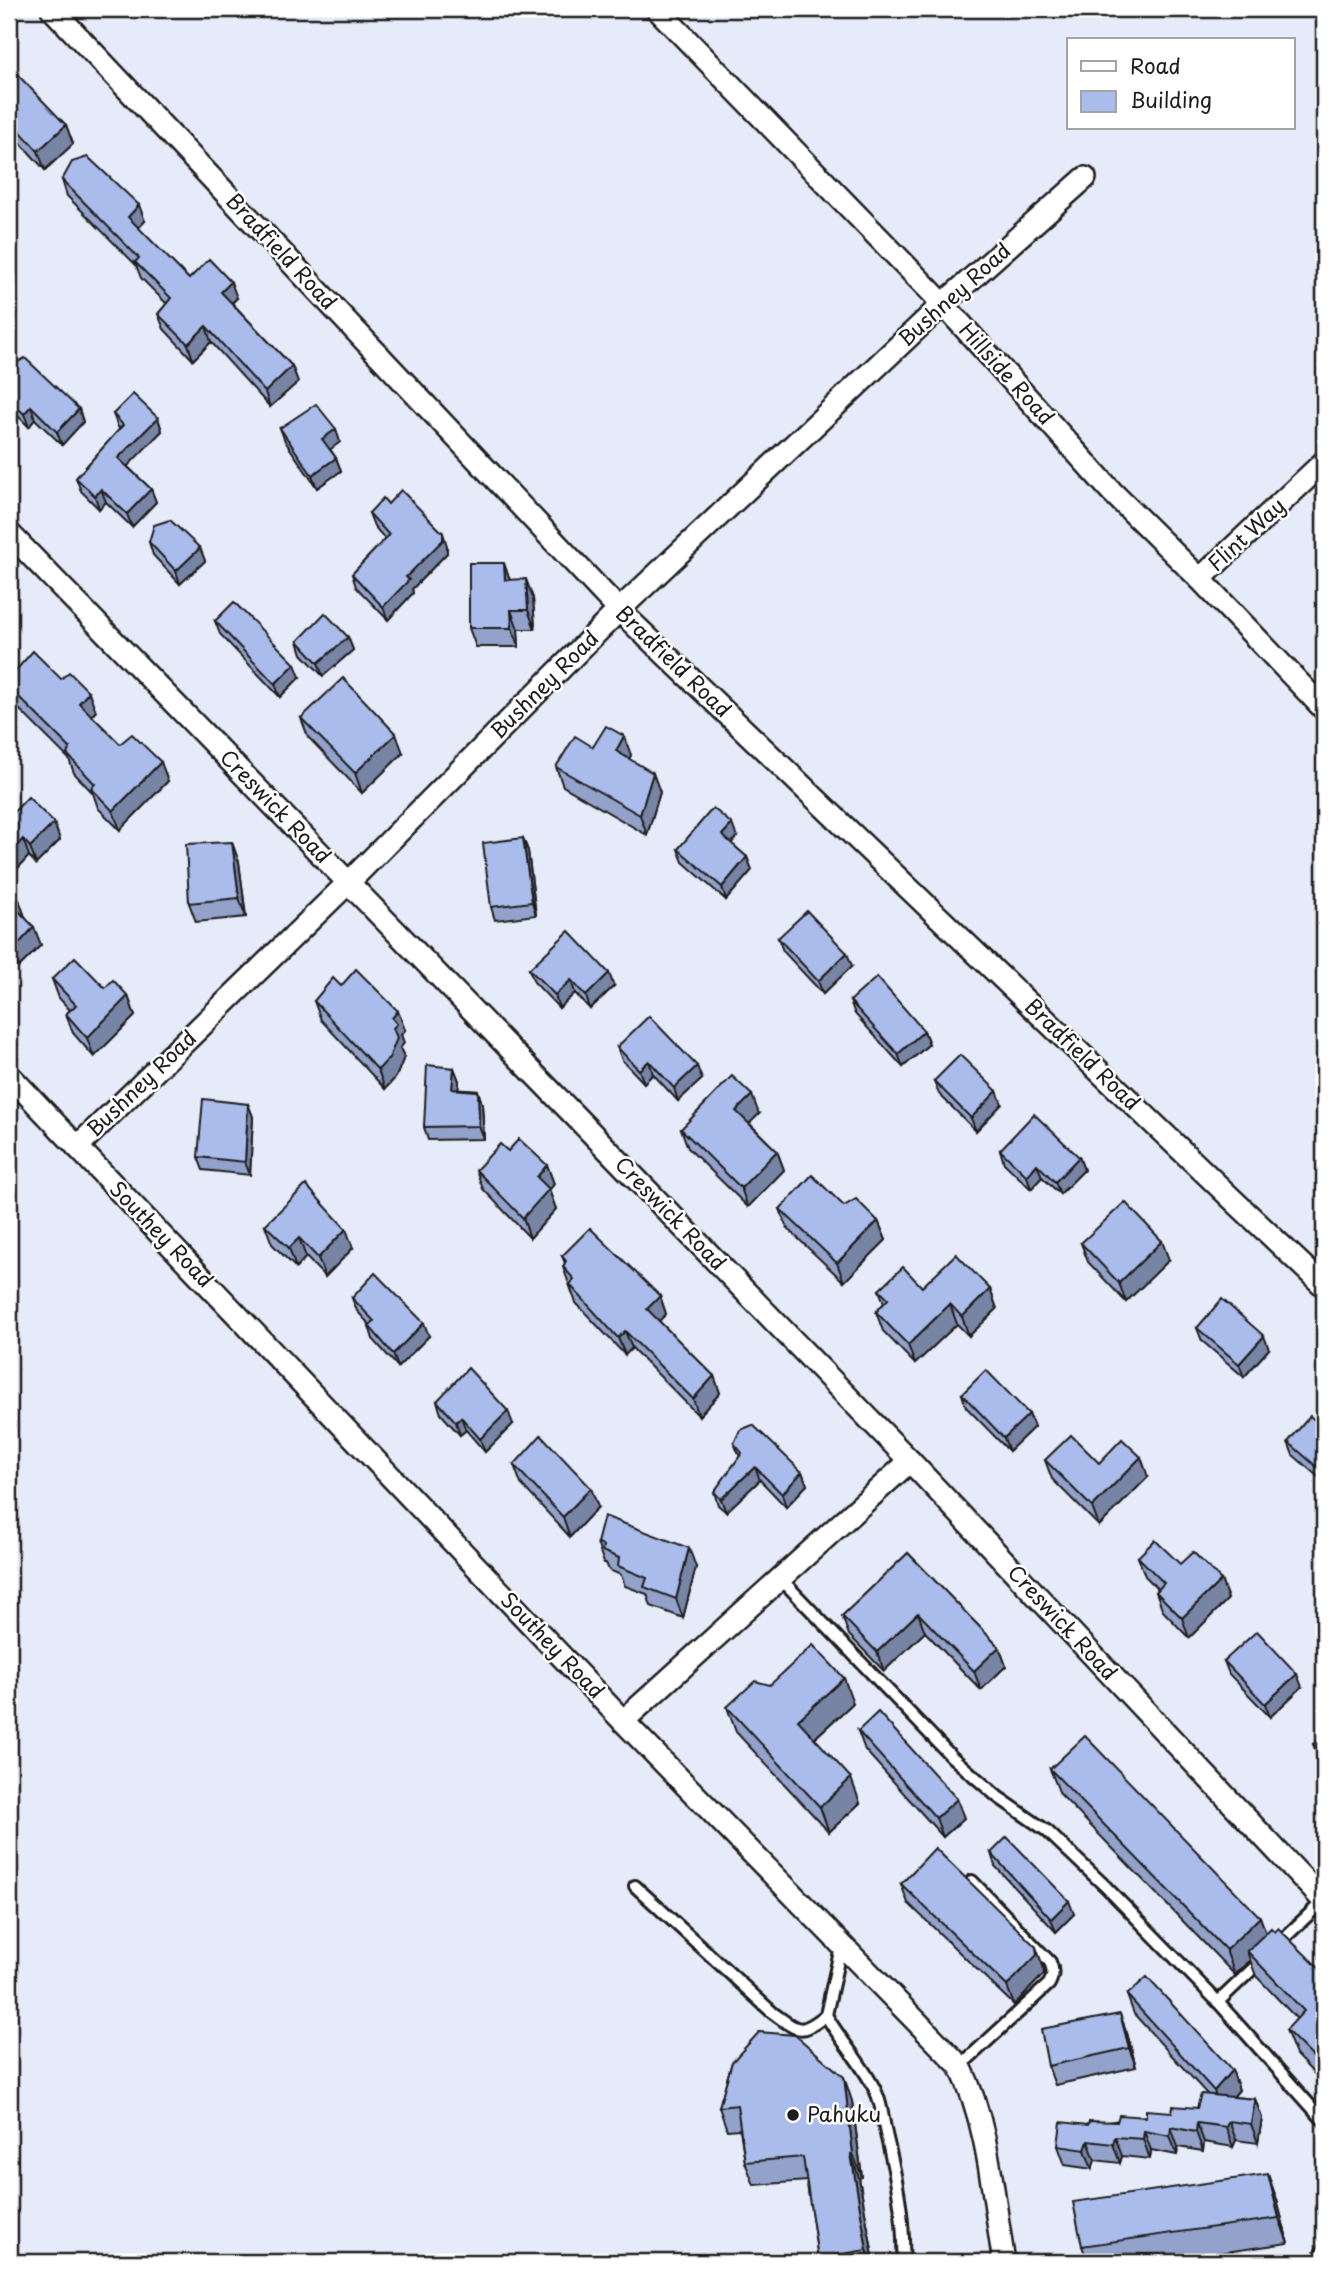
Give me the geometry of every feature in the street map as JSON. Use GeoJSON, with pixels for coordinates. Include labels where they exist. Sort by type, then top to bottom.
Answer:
{"type":"FeatureCollection","features":[{"type":"Feature","properties":{"kind":"street","name":"Bradfield Road"},"geometry":{"type":"LineString","coordinates":[[52,9],[620,610],[1324,1286]]}},
{"type":"Feature","properties":{"kind":"street","name":"Hillside Road"},"geometry":{"type":"LineString","coordinates":[[657,9],[943,304],[1112,492],[1200,579],[1324,709]]}},
{"type":"Feature","properties":{"kind":"street","name":"Bushney Road"},"geometry":{"type":"LineString","coordinates":[[77,1147],[349,882],[620,610],[943,304],[1085,178]]}},
{"type":"Feature","properties":{"kind":"street","name":"Flint Way"},"geometry":{"type":"LineString","coordinates":[[1200,579],[1324,462]]}},
{"type":"Feature","properties":{"kind":"street","name":"Creswick Road"},"geometry":{"type":"LineString","coordinates":[[9,533],[910,1461],[1324,1900]]}},
{"type":"Feature","properties":{"kind":"street","name":"Southey Road"},"geometry":{"type":"LineString","coordinates":[[9,1075],[623,1720],[841,1947],[960,2066],[981,2124],[1004,2262]]}},
{"type":"Feature","properties":{"kind":"street"},"geometry":{"type":"LineString","coordinates":[[623,1720],[910,1461]]}},
{"type":"Feature","properties":{"kind":"lane"},"geometry":{"type":"LineString","coordinates":[[780,1578],[952,1757],[998,1797],[1047,1831],[1105,1886],[1218,2001],[1324,2121]]}},
{"type":"Feature","properties":{"kind":"lane"},"geometry":{"type":"LineString","coordinates":[[960,2066],[1049,1984],[1053,1968],[972,1881]]}},
{"type":"Feature","properties":{"kind":"lane"},"geometry":{"type":"LineString","coordinates":[[635,1886],[773,2013],[801,2030],[810,2028],[826,2015],[841,1947]]}},
{"type":"Feature","properties":{"kind":"lane"},"geometry":{"type":"LineString","coordinates":[[1218,2001],[1324,1900]]}},
{"type":"Feature","properties":{"kind":"lane"},"geometry":{"type":"LineString","coordinates":[[826,2015],[835,2032],[860,2062],[877,2094],[901,2213],[902,2262]]}},
{"type":"Feature","properties":{"kind":"lane"},"geometry":{"type":"LineString","coordinates":[[1316,2262],[1324,2249]]}},
{"type":"Feature","properties":{"kind":"building"},"geometry":{"type":"Polygon","coordinates":[[[13,70],[66,125],[38,151],[9,119],[9,74],[13,70]]]}},
{"type":"Feature","properties":{"kind":"building"},"geometry":{"type":"Polygon","coordinates":[[[88,157],[139,205],[128,217],[189,279],[209,259],[231,282],[221,292],[292,366],[265,392],[206,326],[188,344],[158,314],[171,298],[135,262],[139,258],[62,180],[72,162],[88,157]]]}},
{"type":"Feature","properties":{"kind":"building"},"geometry":{"type":"Polygon","coordinates":[[[25,358],[79,409],[57,432],[31,406],[24,414],[9,399],[12,391],[9,386],[10,366],[25,358]]]}},
{"type":"Feature","properties":{"kind":"building"},"geometry":{"type":"Polygon","coordinates":[[[133,394],[158,418],[118,458],[151,489],[127,514],[101,489],[95,496],[76,478],[123,425],[113,414],[133,394]]]}},
{"type":"Feature","properties":{"kind":"building"},"geometry":{"type":"Polygon","coordinates":[[[316,404],[336,429],[322,439],[336,458],[312,475],[280,428],[316,404]]]}},
{"type":"Feature","properties":{"kind":"building"},"geometry":{"type":"Polygon","coordinates":[[[401,490],[443,533],[443,540],[406,577],[409,580],[383,607],[352,574],[389,535],[369,513],[383,498],[388,504],[401,490]]]}},
{"type":"Feature","properties":{"kind":"building"},"geometry":{"type":"Polygon","coordinates":[[[170,520],[200,548],[176,571],[149,542],[154,525],[170,520]]]}},
{"type":"Feature","properties":{"kind":"building"},"geometry":{"type":"Polygon","coordinates":[[[469,563],[504,563],[505,580],[526,579],[528,610],[511,610],[512,628],[469,628],[469,563]]]}},
{"type":"Feature","properties":{"kind":"building"},"geometry":{"type":"Polygon","coordinates":[[[234,602],[295,664],[275,684],[215,621],[234,602]]]}},
{"type":"Feature","properties":{"kind":"building"},"geometry":{"type":"Polygon","coordinates":[[[325,613],[348,637],[318,663],[298,641],[325,613]]]}},
{"type":"Feature","properties":{"kind":"building"},"geometry":{"type":"Polygon","coordinates":[[[33,651],[61,679],[69,672],[89,692],[79,703],[120,744],[132,734],[161,762],[113,811],[91,788],[95,784],[67,754],[70,748],[9,687],[9,678],[33,651]]]}},
{"type":"Feature","properties":{"kind":"building"},"geometry":{"type":"Polygon","coordinates":[[[343,678],[396,734],[355,773],[301,718],[343,678]]]}},
{"type":"Feature","properties":{"kind":"building"},"geometry":{"type":"Polygon","coordinates":[[[606,726],[624,736],[616,751],[653,773],[640,815],[556,767],[575,736],[593,747],[606,726]]]}},
{"type":"Feature","properties":{"kind":"building"},"geometry":{"type":"Polygon","coordinates":[[[28,797],[54,823],[30,847],[23,839],[9,854],[9,817],[28,797]]]}},
{"type":"Feature","properties":{"kind":"building"},"geometry":{"type":"Polygon","coordinates":[[[713,808],[732,824],[722,835],[747,857],[722,887],[678,849],[713,808]]]}},
{"type":"Feature","properties":{"kind":"building"},"geometry":{"type":"Polygon","coordinates":[[[523,838],[532,902],[491,907],[483,843],[523,838]]]}},
{"type":"Feature","properties":{"kind":"building"},"geometry":{"type":"Polygon","coordinates":[[[232,842],[239,898],[189,903],[186,844],[232,842]]]}},
{"type":"Feature","properties":{"kind":"building"},"geometry":{"type":"Polygon","coordinates":[[[9,889],[19,900],[13,905],[34,927],[13,950],[9,946],[9,889]]]}},
{"type":"Feature","properties":{"kind":"building"},"geometry":{"type":"Polygon","coordinates":[[[807,911],[847,953],[818,981],[778,938],[807,911]]]}},
{"type":"Feature","properties":{"kind":"building"},"geometry":{"type":"Polygon","coordinates":[[[569,931],[609,973],[586,996],[571,980],[555,995],[529,969],[569,931]]]}},
{"type":"Feature","properties":{"kind":"building"},"geometry":{"type":"Polygon","coordinates":[[[75,957],[105,988],[113,980],[128,996],[87,1038],[66,1014],[76,1005],[52,979],[75,957]]]}},
{"type":"Feature","properties":{"kind":"building"},"geometry":{"type":"Polygon","coordinates":[[[356,969],[398,1011],[392,1018],[397,1024],[393,1028],[397,1038],[389,1058],[378,1070],[314,1001],[333,978],[341,986],[356,969]]]}},
{"type":"Feature","properties":{"kind":"building"},"geometry":{"type":"Polygon","coordinates":[[[877,977],[924,1031],[898,1054],[850,1001],[877,977]]]}},
{"type":"Feature","properties":{"kind":"building"},"geometry":{"type":"Polygon","coordinates":[[[649,1016],[697,1066],[674,1088],[649,1061],[639,1070],[617,1047],[649,1016]]]}},
{"type":"Feature","properties":{"kind":"building"},"geometry":{"type":"Polygon","coordinates":[[[960,1055],[997,1091],[971,1118],[934,1081],[960,1055]]]}},
{"type":"Feature","properties":{"kind":"building"},"geometry":{"type":"Polygon","coordinates":[[[427,1065],[454,1068],[452,1089],[478,1091],[479,1126],[424,1127],[427,1065]]]}},
{"type":"Feature","properties":{"kind":"building"},"geometry":{"type":"Polygon","coordinates":[[[732,1076],[752,1095],[736,1111],[777,1151],[741,1188],[681,1129],[732,1076]]]}},
{"type":"Feature","properties":{"kind":"building"},"geometry":{"type":"Polygon","coordinates":[[[203,1099],[248,1104],[245,1162],[198,1157],[203,1099]]]}},
{"type":"Feature","properties":{"kind":"building"},"geometry":{"type":"Polygon","coordinates":[[[1034,1114],[1079,1157],[1055,1182],[1037,1164],[1027,1176],[1000,1150],[1034,1114]]]}},
{"type":"Feature","properties":{"kind":"building"},"geometry":{"type":"Polygon","coordinates":[[[519,1139],[547,1165],[537,1177],[549,1189],[523,1218],[476,1170],[500,1144],[508,1151],[519,1139]]]}},
{"type":"Feature","properties":{"kind":"building"},"geometry":{"type":"Polygon","coordinates":[[[812,1175],[844,1206],[856,1199],[878,1221],[837,1263],[780,1209],[812,1175]]]}},
{"type":"Feature","properties":{"kind":"building"},"geometry":{"type":"Polygon","coordinates":[[[306,1185],[346,1229],[318,1258],[299,1238],[289,1248],[265,1225],[306,1185]]]}},
{"type":"Feature","properties":{"kind":"building"},"geometry":{"type":"Polygon","coordinates":[[[1125,1202],[1162,1241],[1119,1283],[1081,1243],[1125,1202]]]}},
{"type":"Feature","properties":{"kind":"building"},"geometry":{"type":"Polygon","coordinates":[[[590,1228],[660,1296],[647,1309],[714,1376],[693,1399],[625,1331],[618,1338],[570,1285],[574,1279],[563,1267],[566,1261],[562,1256],[590,1228]]]}},
{"type":"Feature","properties":{"kind":"building"},"geometry":{"type":"Polygon","coordinates":[[[956,1254],[990,1289],[962,1317],[950,1304],[908,1345],[876,1312],[888,1299],[879,1290],[903,1267],[922,1287],[956,1254]]]}},
{"type":"Feature","properties":{"kind":"building"},"geometry":{"type":"Polygon","coordinates":[[[375,1273],[424,1323],[393,1354],[369,1326],[374,1321],[352,1298],[375,1273]]]}},
{"type":"Feature","properties":{"kind":"building"},"geometry":{"type":"Polygon","coordinates":[[[1222,1299],[1264,1336],[1239,1364],[1197,1328],[1222,1299]]]}},
{"type":"Feature","properties":{"kind":"building"},"geometry":{"type":"Polygon","coordinates":[[[468,1368],[508,1411],[480,1439],[461,1417],[456,1422],[437,1401],[468,1368]]]}},
{"type":"Feature","properties":{"kind":"building"},"geometry":{"type":"Polygon","coordinates":[[[986,1370],[1029,1414],[1004,1438],[962,1394],[986,1370]]]}},
{"type":"Feature","properties":{"kind":"building"},"geometry":{"type":"Polygon","coordinates":[[[1310,1416],[1324,1428],[1324,1473],[1288,1442],[1310,1416]]]}},
{"type":"Feature","properties":{"kind":"building"},"geometry":{"type":"Polygon","coordinates":[[[753,1425],[802,1472],[782,1494],[755,1467],[721,1499],[714,1492],[742,1453],[734,1443],[740,1430],[753,1425]]]}},
{"type":"Feature","properties":{"kind":"building"},"geometry":{"type":"Polygon","coordinates":[[[541,1435],[591,1488],[563,1517],[514,1465],[541,1435]]]}},
{"type":"Feature","properties":{"kind":"building"},"geometry":{"type":"Polygon","coordinates":[[[1071,1435],[1099,1463],[1122,1439],[1141,1457],[1092,1507],[1045,1460],[1071,1435]]]}},
{"type":"Feature","properties":{"kind":"building"},"geometry":{"type":"Polygon","coordinates":[[[604,1516],[689,1548],[676,1599],[644,1587],[647,1578],[618,1566],[619,1558],[602,1551],[603,1546],[597,1543],[604,1516]]]}},
{"type":"Feature","properties":{"kind":"building"},"geometry":{"type":"Polygon","coordinates":[[[1155,1540],[1180,1564],[1193,1552],[1221,1580],[1182,1618],[1156,1592],[1164,1583],[1138,1557],[1155,1540]]]}},
{"type":"Feature","properties":{"kind":"building"},"geometry":{"type":"Polygon","coordinates":[[[908,1553],[999,1647],[974,1671],[918,1613],[877,1652],[842,1616],[908,1553]]]}},
{"type":"Feature","properties":{"kind":"building"},"geometry":{"type":"Polygon","coordinates":[[[1257,1631],[1297,1674],[1265,1704],[1224,1661],[1257,1631]]]}},
{"type":"Feature","properties":{"kind":"building"},"geometry":{"type":"Polygon","coordinates":[[[813,1645],[844,1678],[798,1720],[851,1778],[820,1807],[727,1707],[755,1681],[770,1685],[813,1645]]]}},
{"type":"Feature","properties":{"kind":"building"},"geometry":{"type":"Polygon","coordinates":[[[878,1712],[957,1799],[936,1818],[858,1731],[878,1712]]]}},
{"type":"Feature","properties":{"kind":"building"},"geometry":{"type":"Polygon","coordinates":[[[1324,1734],[1324,1756],[1313,1744],[1324,1734]]]}},
{"type":"Feature","properties":{"kind":"building"},"geometry":{"type":"Polygon","coordinates":[[[1085,1736],[1260,1917],[1226,1950],[1050,1769],[1085,1736]]]}},
{"type":"Feature","properties":{"kind":"building"},"geometry":{"type":"Polygon","coordinates":[[[1007,1837],[1069,1901],[1051,1919],[991,1853],[1007,1837]]]}},
{"type":"Feature","properties":{"kind":"building"},"geometry":{"type":"Polygon","coordinates":[[[935,1848],[1036,1947],[1037,1955],[1007,1986],[901,1884],[935,1848]]]}},
{"type":"Feature","properties":{"kind":"building"},"geometry":{"type":"Polygon","coordinates":[[[1271,1928],[1275,1932],[1278,1928],[1324,1973],[1324,2065],[1286,2030],[1304,2011],[1247,1951],[1271,1928]]]}},
{"type":"Feature","properties":{"kind":"building"},"geometry":{"type":"Polygon","coordinates":[[[1147,1977],[1232,2070],[1214,2091],[1127,1995],[1147,1977]]]}},
{"type":"Feature","properties":{"kind":"building"},"geometry":{"type":"Polygon","coordinates":[[[1120,2014],[1129,2048],[1048,2066],[1041,2029],[1120,2014]]]}},
{"type":"Feature","properties":{"kind":"building","name":"Pahuku"},"geometry":{"type":"Polygon","coordinates":[[[759,2032],[795,2035],[844,2077],[851,2154],[867,2250],[818,2258],[803,2157],[745,2162],[737,2105],[719,2107],[732,2062],[759,2032]]]}},
{"type":"Feature","properties":{"kind":"building"},"geometry":{"type":"Polygon","coordinates":[[[1201,2094],[1255,2099],[1251,2124],[1229,2121],[1226,2127],[1197,2123],[1196,2132],[1171,2127],[1170,2136],[1144,2131],[1143,2139],[1115,2137],[1113,2144],[1088,2141],[1085,2150],[1058,2146],[1061,2122],[1088,2125],[1089,2121],[1117,2122],[1119,2115],[1146,2117],[1146,2110],[1172,2112],[1173,2106],[1197,2108],[1201,2094]]]}},
{"type":"Feature","properties":{"kind":"building"},"geometry":{"type":"Polygon","coordinates":[[[1268,2174],[1279,2218],[1082,2246],[1073,2202],[1268,2174]]]}},
{"type":"Feature","properties":{"kind":"place","name":"Pahuku"},"geometry":{"type":"Point","coordinates":[793,2115]}}]}
